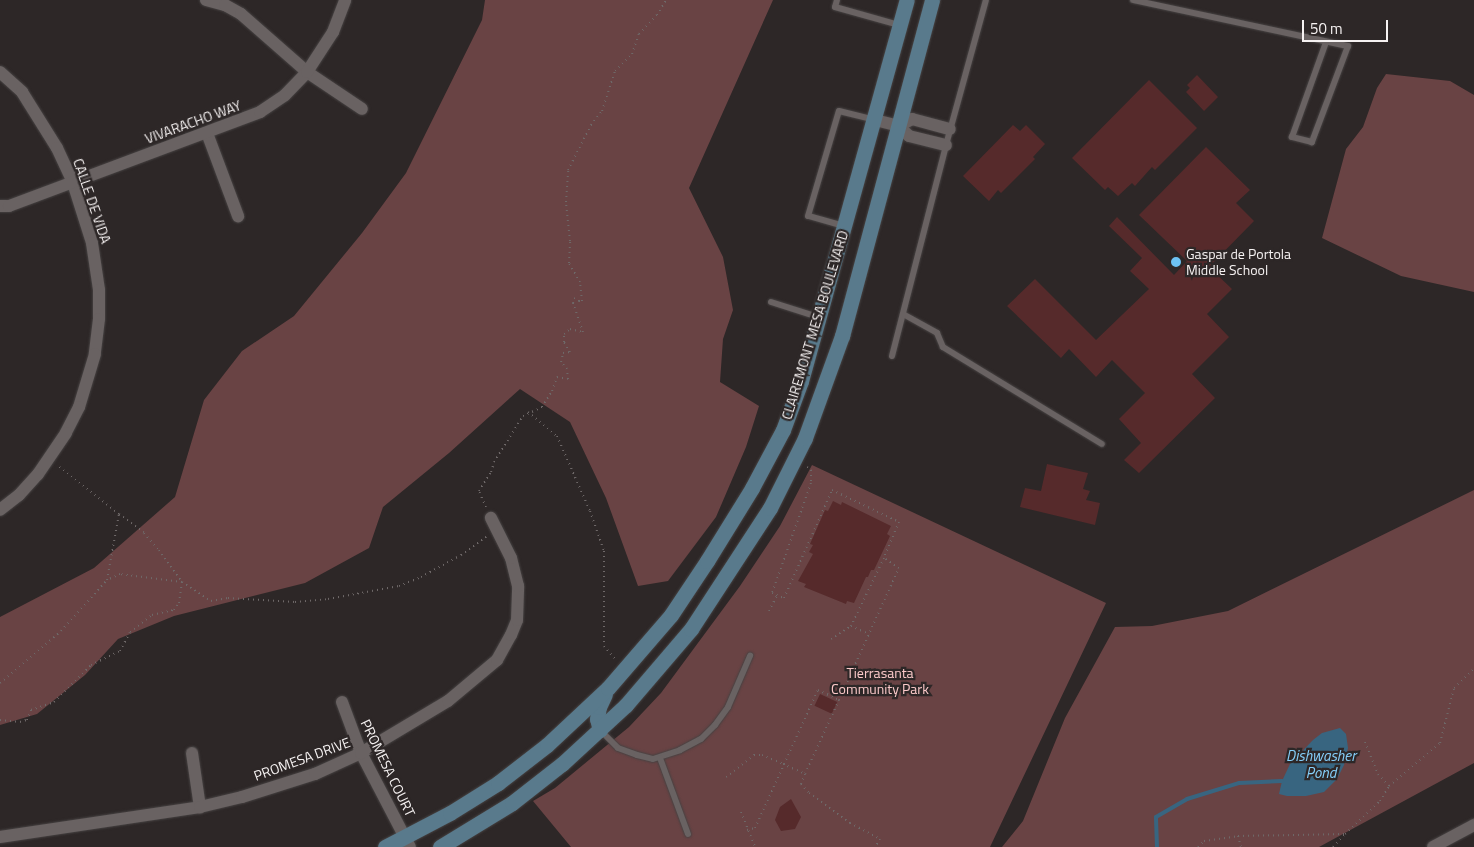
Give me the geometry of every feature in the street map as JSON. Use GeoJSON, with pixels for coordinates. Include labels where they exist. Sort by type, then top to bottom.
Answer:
{"type":"FeatureCollection","features":[{"type":"Feature","properties":{"kind":"main road","name":"CLAIREMONT MESA BOULEVARD"},"geometry":{"type":"LineString","coordinates":[[385,847],[408,843],[498,783],[547,745],[608,688],[671,614],[707,561],[752,488],[783,430],[801,380],[846,226],[907,0]]}},
{"type":"Feature","properties":{"kind":"main road","name":"CLAIREMONT MESA BOULEVARD"},"geometry":{"type":"LineString","coordinates":[[440,847],[512,803],[562,764],[626,705],[691,629],[770,508],[805,438],[842,336],[932,0]]}},
{"type":"Feature","properties":{"kind":"main road"},"geometry":{"type":"LineString","coordinates":[[600,730],[597,724],[599,707],[608,688]]}},
{"type":"Feature","properties":{"kind":"street"},"geometry":{"type":"LineString","coordinates":[[206,0],[225,5],[241,14],[307,72],[362,109]]}},
{"type":"Feature","properties":{"kind":"street","name":"VIVARACHO WAY"},"geometry":{"type":"LineString","coordinates":[[0,206],[9,206],[73,183],[260,112],[285,95],[307,72],[333,32],[345,0]]}},
{"type":"Feature","properties":{"kind":"street","name":"CALLE DE VIDA"},"geometry":{"type":"LineString","coordinates":[[0,72],[22,92],[58,148],[73,183],[92,243],[99,290],[99,319],[95,354],[79,406],[66,433],[38,474],[19,495],[0,510]]}},
{"type":"Feature","properties":{"kind":"street"},"geometry":{"type":"LineString","coordinates":[[899,126],[912,119],[950,129]]}},
{"type":"Feature","properties":{"kind":"street"},"geometry":{"type":"LineString","coordinates":[[875,120],[899,126],[909,136],[946,145]]}},
{"type":"Feature","properties":{"kind":"street"},"geometry":{"type":"LineString","coordinates":[[207,133],[238,216]]}},
{"type":"Feature","properties":{"kind":"street","name":"PROMESA DRIVE"},"geometry":{"type":"LineString","coordinates":[[0,837],[200,807],[242,797],[315,774],[361,753],[448,701],[497,660],[512,635],[517,620],[518,586],[511,558],[493,524]]}},
{"type":"Feature","properties":{"kind":"street","name":"PROMESA COURT"},"geometry":{"type":"LineString","coordinates":[[342,702],[361,753],[408,843]]}},
{"type":"Feature","properties":{"kind":"street"},"geometry":{"type":"LineString","coordinates":[[192,753],[200,807]]}},
{"type":"Feature","properties":{"kind":"street"},"geometry":{"type":"LineString","coordinates":[[1433,847],[1474,826]]}},
{"type":"Feature","properties":{"kind":"lane"},"geometry":{"type":"LineString","coordinates":[[837,0],[835,7],[900,26]]}},
{"type":"Feature","properties":{"kind":"lane"},"geometry":{"type":"LineString","coordinates":[[892,356],[950,129],[986,0]]}},
{"type":"Feature","properties":{"kind":"lane"},"geometry":{"type":"LineString","coordinates":[[1133,0],[1348,46],[1312,142],[1292,137],[1326,42]]}},
{"type":"Feature","properties":{"kind":"lane"},"geometry":{"type":"LineString","coordinates":[[846,226],[808,216],[839,111],[875,120]]}},
{"type":"Feature","properties":{"kind":"lane"},"geometry":{"type":"LineString","coordinates":[[771,302],[820,318]]}},
{"type":"Feature","properties":{"kind":"lane"},"geometry":{"type":"LineString","coordinates":[[903,314],[937,333],[943,347],[1102,444]]}},
{"type":"Feature","properties":{"kind":"lane"},"geometry":{"type":"LineString","coordinates":[[600,730],[618,748],[638,755],[660,758],[701,739],[715,725],[728,707],[750,656]]}},
{"type":"Feature","properties":{"kind":"lane"},"geometry":{"type":"LineString","coordinates":[[660,758],[688,834]]}},
{"type":"Feature","properties":{"kind":"path"},"geometry":{"type":"LineString","coordinates":[[49,459],[154,544],[170,563],[182,582],[210,601],[228,598],[295,602],[328,599],[399,586],[461,555],[493,524],[479,491],[491,472],[494,462],[523,416],[542,407],[552,391],[556,377],[568,379],[567,369],[561,362],[563,353],[570,352],[564,342],[564,334],[570,329],[583,332],[573,303],[574,298],[579,302],[582,301],[580,282],[569,263],[570,241],[566,202],[568,170],[591,125],[602,111],[615,72],[632,54],[639,34],[657,15],[666,0]]}},
{"type":"Feature","properties":{"kind":"path"},"geometry":{"type":"LineString","coordinates":[[528,412],[557,436],[590,511],[604,551],[604,646],[625,669]]}},
{"type":"Feature","properties":{"kind":"path"},"geometry":{"type":"LineString","coordinates":[[807,467],[811,470],[811,484],[772,593],[784,598],[832,490],[899,522],[851,626],[831,640]]}},
{"type":"Feature","properties":{"kind":"path"},"geometry":{"type":"LineString","coordinates":[[107,580],[119,514]]}},
{"type":"Feature","properties":{"kind":"path"},"geometry":{"type":"LineString","coordinates":[[875,847],[880,839],[850,823],[803,788],[801,780],[898,568],[884,558]]}},
{"type":"Feature","properties":{"kind":"path"},"geometry":{"type":"LineString","coordinates":[[0,683],[60,631],[107,580],[120,574],[182,582]]}},
{"type":"Feature","properties":{"kind":"path"},"geometry":{"type":"LineString","coordinates":[[0,720],[20,722],[27,720],[31,710],[54,702],[66,693],[91,665],[120,651],[130,632],[152,615],[174,610],[179,603],[182,582]]}},
{"type":"Feature","properties":{"kind":"path"},"geometry":{"type":"LineString","coordinates":[[769,611],[777,595]]}},
{"type":"Feature","properties":{"kind":"path"},"geometry":{"type":"LineString","coordinates":[[851,626],[869,634]]}},
{"type":"Feature","properties":{"kind":"path"},"geometry":{"type":"LineString","coordinates":[[1333,847],[1380,801],[1389,786],[1440,743],[1454,688],[1474,670]]}},
{"type":"Feature","properties":{"kind":"path"},"geometry":{"type":"LineString","coordinates":[[747,830],[754,828],[818,690],[839,700]]}},
{"type":"Feature","properties":{"kind":"path"},"geometry":{"type":"LineString","coordinates":[[1365,742],[1378,774],[1389,786]]}},
{"type":"Feature","properties":{"kind":"path"},"geometry":{"type":"LineString","coordinates":[[726,777],[754,755],[762,754],[805,774]]}},
{"type":"Feature","properties":{"kind":"path"},"geometry":{"type":"LineString","coordinates":[[741,812],[755,847]]}},
{"type":"Feature","properties":{"kind":"path"},"geometry":{"type":"LineString","coordinates":[[1198,847],[1204,841],[1238,836],[1345,834]]}},
{"type":"Feature","properties":{"kind":"path"},"geometry":{"type":"LineString","coordinates":[[1238,836],[1241,847]]}},
{"type":"Feature","properties":{"kind":"green space"},"geometry":{"type":"Polygon","coordinates":[[[485,0],[773,0],[689,188],[723,257],[733,310],[723,339],[720,382],[759,406],[746,447],[716,517],[668,581],[638,586],[606,498],[570,422],[520,389],[449,453],[383,507],[369,548],[305,583],[174,616],[118,639],[85,675],[37,714],[0,725],[0,617],[94,568],[175,497],[204,400],[242,351],[294,316],[362,233],[406,173],[482,20],[485,0]]]}},
{"type":"Feature","properties":{"kind":"green space"},"geometry":{"type":"Polygon","coordinates":[[[1386,74],[1450,81],[1474,95],[1474,292],[1401,276],[1322,238],[1346,149],[1363,127],[1377,88],[1386,74]]]}},
{"type":"Feature","properties":{"kind":"green space","name":"Tierrasanta Community Park"},"geometry":{"type":"Polygon","coordinates":[[[812,465],[1106,603],[990,847],[571,847],[533,801],[555,788],[629,727],[661,693],[740,586],[780,526],[812,465]]]}},
{"type":"Feature","properties":{"kind":"green space"},"geometry":{"type":"Polygon","coordinates":[[[1474,490],[1474,763],[1319,847],[1002,847],[1023,821],[1065,718],[1115,627],[1152,626],[1228,611],[1474,490]]]}},
{"type":"Feature","properties":{"kind":"water","name":"Dishwasher Pond"},"geometry":{"type":"Polygon","coordinates":[[[1340,728],[1346,734],[1348,748],[1344,765],[1337,779],[1324,792],[1306,796],[1279,794],[1282,781],[1290,764],[1322,733],[1340,728]]]}},
{"type":"Feature","properties":{"kind":"building"},"geometry":{"type":"Polygon","coordinates":[[[1197,75],[1218,97],[1204,111],[1186,92],[1190,88],[1187,85],[1197,75]]]}},
{"type":"Feature","properties":{"kind":"building"},"geometry":{"type":"Polygon","coordinates":[[[1149,80],[1197,128],[1155,170],[1152,167],[1135,186],[1132,183],[1118,196],[1108,187],[1105,190],[1072,158],[1149,80]]]}},
{"type":"Feature","properties":{"kind":"building"},"geometry":{"type":"Polygon","coordinates":[[[1013,125],[1020,131],[1026,125],[1045,144],[1033,157],[1035,159],[1001,193],[998,190],[989,201],[963,176],[1013,125]]]}},
{"type":"Feature","properties":{"kind":"building"},"geometry":{"type":"Polygon","coordinates":[[[1206,147],[1250,190],[1236,203],[1254,221],[1209,267],[1232,289],[1207,314],[1229,337],[1192,374],[1215,398],[1139,473],[1124,460],[1141,443],[1119,419],[1145,393],[1112,360],[1096,377],[1069,349],[1061,358],[1007,306],[1035,279],[1096,340],[1149,289],[1130,271],[1142,258],[1109,226],[1117,217],[1174,275],[1187,261],[1139,215],[1206,147]]]}},
{"type":"Feature","properties":{"kind":"building"},"geometry":{"type":"Polygon","coordinates":[[[1047,464],[1088,473],[1083,489],[1090,491],[1086,500],[1100,503],[1095,525],[1020,507],[1025,488],[1041,491],[1047,464]]]}},
{"type":"Feature","properties":{"kind":"building"},"geometry":{"type":"Polygon","coordinates":[[[833,501],[841,505],[842,502],[891,526],[887,534],[890,536],[874,570],[871,570],[868,577],[866,577],[854,603],[847,601],[846,604],[804,587],[806,584],[798,581],[813,554],[809,552],[813,545],[810,544],[825,510],[828,511],[833,501]]]}},
{"type":"Feature","properties":{"kind":"building"},"geometry":{"type":"Polygon","coordinates":[[[820,694],[837,702],[832,714],[815,706],[820,694]]]}},
{"type":"Feature","properties":{"kind":"building"},"geometry":{"type":"Polygon","coordinates":[[[791,799],[801,817],[795,829],[781,831],[775,820],[780,807],[791,799]]]}},
{"type":"Feature","properties":{"kind":"waterway"},"geometry":{"type":"LineString","coordinates":[[1157,847],[1156,817],[1187,799],[1239,783],[1282,781]]}},
{"type":"Feature","properties":{"kind":"place","name":"Gaspar de Portola Middle School"},"geometry":{"type":"Point","coordinates":[1176,262]}}]}
